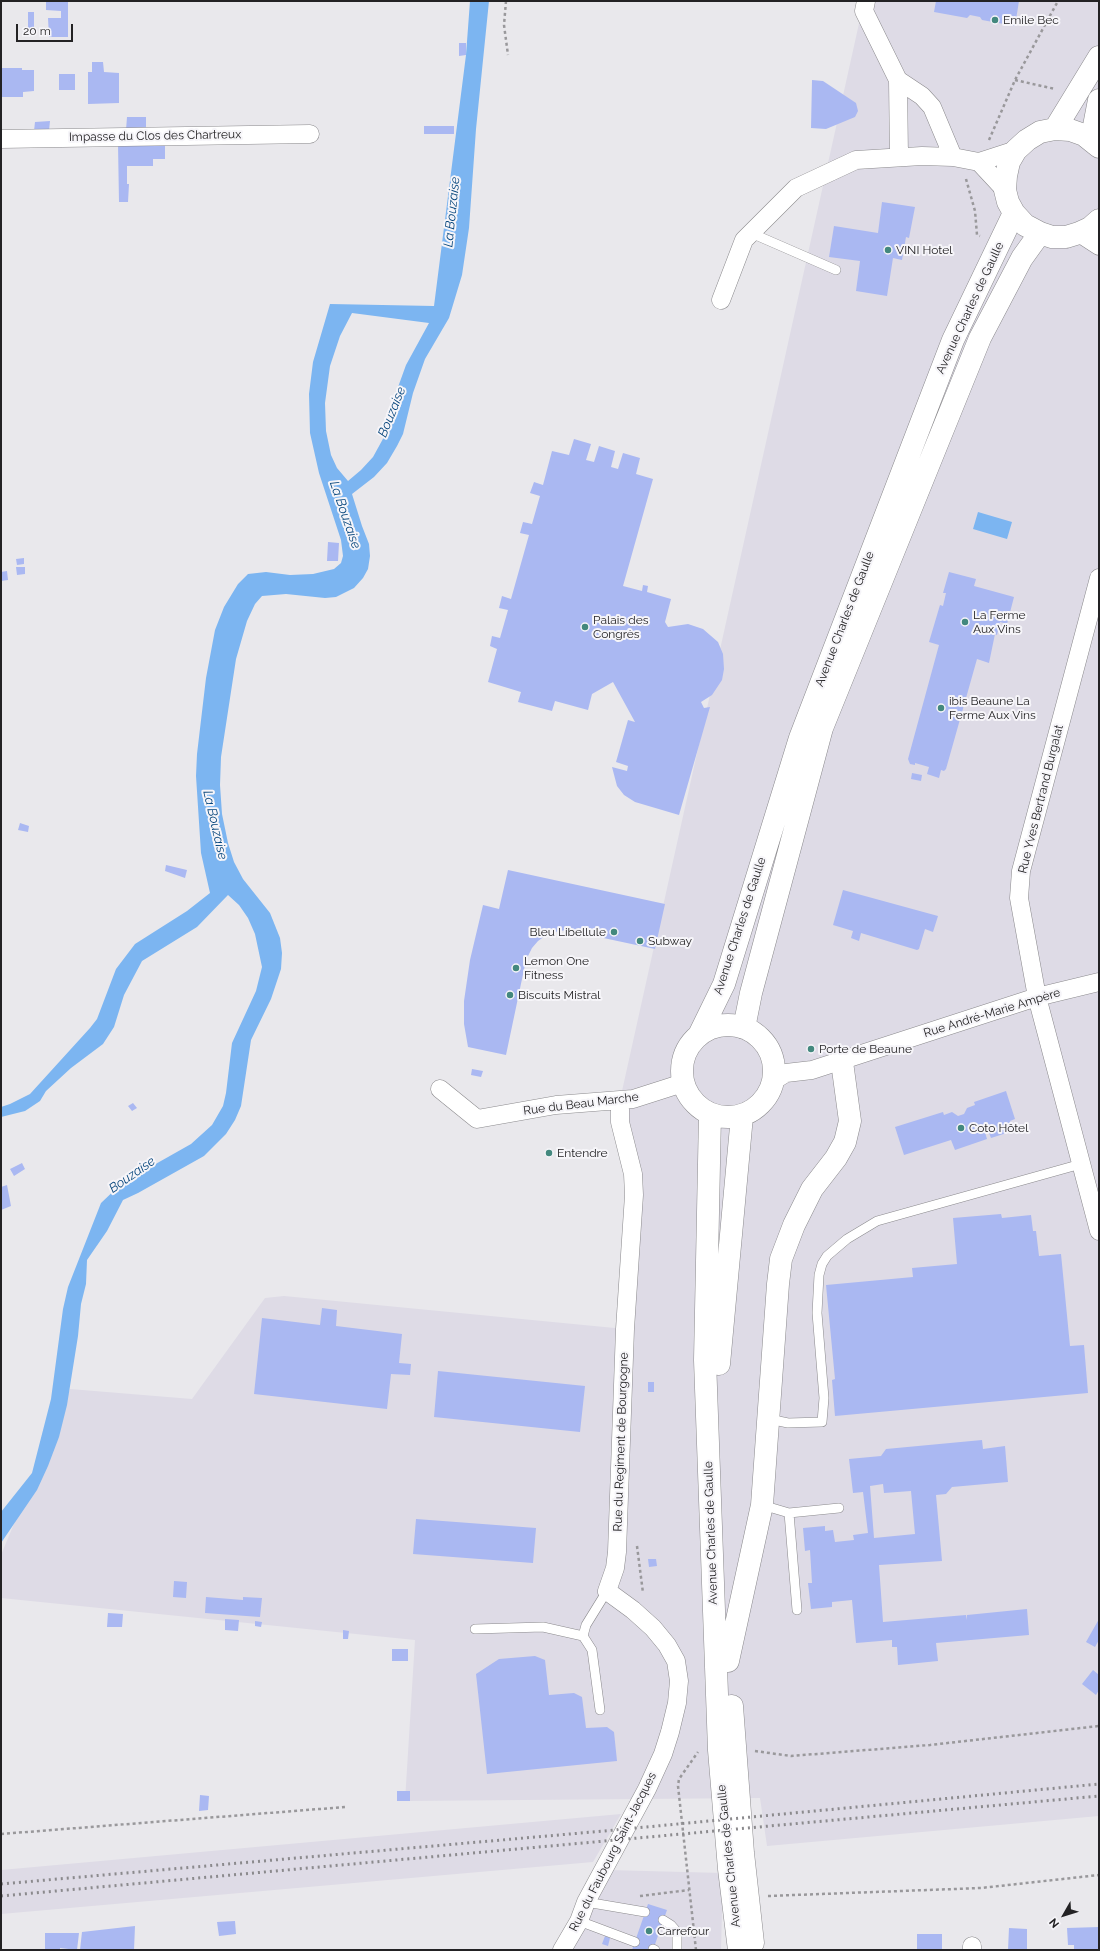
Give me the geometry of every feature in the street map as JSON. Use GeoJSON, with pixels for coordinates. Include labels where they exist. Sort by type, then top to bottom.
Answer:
{"type":"FeatureCollection","features":[{"type":"Feature","properties":{"kind":"main road"},"geometry":{"type":"LineString","coordinates":[[1054,129],[1099,57]]}},
{"type":"Feature","properties":{"kind":"main road"},"geometry":{"type":"LineString","coordinates":[[1098,145],[1094,126],[1099,100]]}},
{"type":"Feature","properties":{"kind":"main road"},"geometry":{"type":"LineString","coordinates":[[1098,145],[1084,135],[1070,130],[1054,129],[1040,132],[1027,140],[1016,150],[1009,162],[1006,176],[1006,190],[1014,213],[1025,225],[1040,233],[1052,237],[1066,237],[1079,233],[1099,220]]}},
{"type":"Feature","properties":{"kind":"main road","name":"Avenue Charles de Gaulle"},"geometry":{"type":"LineString","coordinates":[[699,1035],[724,984],[806,723],[953,340],[1014,213]]}},
{"type":"Feature","properties":{"kind":"main road","name":"Avenue Charles de Gaulle"},"geometry":{"type":"LineString","coordinates":[[744,1028],[751,992],[822,728],[980,338],[1022,258],[1040,233]]}},
{"type":"Feature","properties":{"kind":"main road","name":"Avenue Charles de Gaulle"},"geometry":{"type":"LineString","coordinates":[[728,1025],[744,1028],[756,1034],[765,1043],[771,1055],[774,1068],[773,1081],[767,1096],[756,1108],[742,1116],[726,1118],[710,1114],[698,1107],[688,1096],[683,1083],[682,1070],[684,1056],[690,1044],[699,1035],[713,1027],[728,1025]]}},
{"type":"Feature","properties":{"kind":"main road"},"geometry":{"type":"LineString","coordinates":[[728,1661],[762,1505],[781,1259],[794,1225],[812,1188],[836,1158],[845,1142],[850,1121],[842,1062]]}},
{"type":"Feature","properties":{"kind":"main road","name":"Avenue Charles de Gaulle"},"geometry":{"type":"LineString","coordinates":[[710,1114],[705,1360],[719,1750],[729,1869],[739,1950]]}},
{"type":"Feature","properties":{"kind":"main road","name":"Avenue Charles de Gaulle"},"geometry":{"type":"LineString","coordinates":[[742,1116],[719,1348],[717,1497],[743,1853],[754,1950]]}},
{"type":"Feature","properties":{"kind":"street"},"geometry":{"type":"LineString","coordinates":[[866,1],[864,11],[898,80],[900,157]]}},
{"type":"Feature","properties":{"kind":"street"},"geometry":{"type":"LineString","coordinates":[[898,80],[922,96],[932,107],[953,157]]}},
{"type":"Feature","properties":{"kind":"street","name":"Impasse du Clos des Chartreux"},"geometry":{"type":"LineString","coordinates":[[1,139],[310,134]]}},
{"type":"Feature","properties":{"kind":"street"},"geometry":{"type":"LineString","coordinates":[[721,300],[744,240],[796,188],[856,160],[922,156],[953,157],[979,162],[1016,150]]}},
{"type":"Feature","properties":{"kind":"street"},"geometry":{"type":"LineString","coordinates":[[979,162],[1006,190]]}},
{"type":"Feature","properties":{"kind":"street"},"geometry":{"type":"LineString","coordinates":[[1079,233],[1099,246]]}},
{"type":"Feature","properties":{"kind":"street","name":"Rue Yves Bertrand Burgalat"},"geometry":{"type":"LineString","coordinates":[[1099,578],[1021,871],[1019,898],[1038,997],[1099,1231]]}},
{"type":"Feature","properties":{"kind":"street","name":"Rue André-Marie Ampère"},"geometry":{"type":"LineString","coordinates":[[773,1081],[786,1073],[812,1070],[842,1062],[1038,997],[1099,982]]}},
{"type":"Feature","properties":{"kind":"street","name":"Rue du Beau Marche"},"geometry":{"type":"LineString","coordinates":[[440,1089],[477,1119],[556,1105],[633,1099],[683,1083]]}},
{"type":"Feature","properties":{"kind":"street","name":"Rue du Regiment de Bourgogne"},"geometry":{"type":"LineString","coordinates":[[607,1591],[615,1568],[617,1552],[625,1329],[634,1195],[633,1174],[620,1122],[620,1100]]}},
{"type":"Feature","properties":{"kind":"street","name":"Rue du Faubourg Saint-Jacques"},"geometry":{"type":"LineString","coordinates":[[562,1950],[579,1921],[586,1902],[632,1818],[663,1754],[677,1703],[678,1681],[676,1661],[667,1645],[653,1628],[607,1591]]}},
{"type":"Feature","properties":{"kind":"lane"},"geometry":{"type":"LineString","coordinates":[[751,233],[836,270]]}},
{"type":"Feature","properties":{"kind":"lane"},"geometry":{"type":"LineString","coordinates":[[769,1419],[788,1423],[822,1422],[824,1398],[817,1313],[819,1274],[822,1264],[827,1256],[847,1239],[878,1221],[1081,1164]]}},
{"type":"Feature","properties":{"kind":"lane"},"geometry":{"type":"LineString","coordinates":[[762,1505],[789,1513],[839,1508]]}},
{"type":"Feature","properties":{"kind":"lane"},"geometry":{"type":"LineString","coordinates":[[789,1513],[797,1610]]}},
{"type":"Feature","properties":{"kind":"lane"},"geometry":{"type":"LineString","coordinates":[[582,1636],[586,1625],[607,1591]]}},
{"type":"Feature","properties":{"kind":"lane"},"geometry":{"type":"LineString","coordinates":[[475,1629],[543,1627],[582,1636],[592,1650],[600,1710]]}},
{"type":"Feature","properties":{"kind":"lane"},"geometry":{"type":"LineString","coordinates":[[586,1902],[645,1912]]}},
{"type":"Feature","properties":{"kind":"lane"},"geometry":{"type":"LineString","coordinates":[[663,1920],[671,1925],[677,1932],[677,1950]]}},
{"type":"Feature","properties":{"kind":"lane"},"geometry":{"type":"LineString","coordinates":[[579,1921],[634,1942]]}},
{"type":"Feature","properties":{"kind":"path"},"geometry":{"type":"LineString","coordinates":[[506,1],[504,24],[508,56]]}},
{"type":"Feature","properties":{"kind":"path"},"geometry":{"type":"LineString","coordinates":[[977,235],[975,211],[966,179],[979,162],[1015,80],[1058,1]]}},
{"type":"Feature","properties":{"kind":"path"},"geometry":{"type":"LineString","coordinates":[[637,1544],[639,1575],[642,1591],[645,1596]]}},
{"type":"Feature","properties":{"kind":"path"},"geometry":{"type":"LineString","coordinates":[[748,1750],[791,1756],[930,1745],[1099,1726]]}},
{"type":"Feature","properties":{"kind":"path"},"geometry":{"type":"LineString","coordinates":[[696,1950],[678,1786],[679,1779],[699,1751]]}},
{"type":"Feature","properties":{"kind":"path"},"geometry":{"type":"LineString","coordinates":[[1,1834],[345,1807]]}},
{"type":"Feature","properties":{"kind":"path"},"geometry":{"type":"LineString","coordinates":[[767,1896],[981,1888],[1099,1875]]}},
{"type":"Feature","properties":{"kind":"shaded area"},"geometry":{"type":"Polygon","coordinates":[[[864,1],[1099,1],[1099,1816],[767,1846],[760,1798],[405,1801],[415,1640],[1,1598],[1,1555],[70,1389],[192,1399],[265,1298],[284,1296],[625,1329],[634,1195],[620,1100],[864,1]]]}},
{"type":"Feature","properties":{"kind":"shaded area"},"geometry":{"type":"Polygon","coordinates":[[[621,1814],[593,1862],[1,1914],[1,1870],[621,1814]]]}},
{"type":"Feature","properties":{"kind":"shaded area"},"geometry":{"type":"Polygon","coordinates":[[[607,1870],[723,1873],[721,1950],[567,1950],[607,1870]]]}},
{"type":"Feature","properties":{"kind":"water"},"geometry":{"type":"Polygon","coordinates":[[[470,1],[489,1],[476,129],[469,228],[462,275],[449,318],[425,359],[413,393],[403,434],[397,446],[387,463],[374,477],[352,494],[369,544],[370,556],[368,569],[363,578],[354,588],[336,597],[325,598],[286,594],[262,596],[255,604],[247,621],[236,659],[221,757],[220,785],[222,814],[228,843],[234,862],[243,879],[270,913],[280,938],[282,953],[281,969],[271,999],[251,1040],[241,1106],[235,1120],[226,1134],[204,1156],[123,1200],[107,1231],[87,1260],[86,1284],[81,1304],[78,1336],[67,1405],[59,1437],[37,1490],[1,1543],[1,1512],[32,1473],[51,1399],[63,1309],[68,1287],[101,1203],[122,1183],[191,1144],[212,1125],[223,1106],[232,1043],[256,991],[262,967],[255,934],[248,918],[239,905],[228,895],[197,927],[142,961],[124,995],[114,1027],[103,1044],[71,1068],[46,1091],[40,1101],[25,1111],[1,1117],[1,1107],[30,1094],[90,1028],[97,1019],[116,969],[135,944],[187,911],[210,893],[201,853],[196,776],[197,754],[206,678],[215,630],[224,607],[238,584],[248,574],[266,572],[290,575],[313,574],[334,569],[341,563],[343,556],[341,540],[319,473],[310,433],[309,394],[313,362],[330,304],[434,306],[466,55],[470,1]],[[352,313],[340,336],[330,366],[325,403],[326,431],[331,455],[337,468],[348,481],[373,457],[384,437],[393,401],[406,365],[429,323],[352,313]]]}},
{"type":"Feature","properties":{"kind":"water"},"geometry":{"type":"Polygon","coordinates":[[[978,512],[1012,522],[1007,539],[973,529],[978,512]]]}},
{"type":"Feature","properties":{"kind":"building"},"geometry":{"type":"Polygon","coordinates":[[[46,1],[68,1],[68,37],[49,37],[48,18],[61,18],[61,11],[46,10],[46,1]]]}},
{"type":"Feature","properties":{"kind":"building"},"geometry":{"type":"Polygon","coordinates":[[[936,1],[1019,1],[1015,26],[982,20],[980,17],[970,15],[967,18],[934,12],[936,1]]]}},
{"type":"Feature","properties":{"kind":"building"},"geometry":{"type":"Polygon","coordinates":[[[28,12],[34,12],[34,30],[28,30],[28,12]]]}},
{"type":"Feature","properties":{"kind":"building"},"geometry":{"type":"Polygon","coordinates":[[[459,43],[466,43],[466,55],[459,56],[459,43]]]}},
{"type":"Feature","properties":{"kind":"building"},"geometry":{"type":"Polygon","coordinates":[[[92,62],[103,62],[104,72],[119,73],[119,103],[88,104],[88,72],[92,72],[92,62]]]}},
{"type":"Feature","properties":{"kind":"building"},"geometry":{"type":"Polygon","coordinates":[[[1,68],[22,68],[22,70],[34,70],[34,91],[23,92],[23,97],[1,97],[1,68]]]}},
{"type":"Feature","properties":{"kind":"building"},"geometry":{"type":"Polygon","coordinates":[[[59,74],[75,74],[75,90],[59,90],[59,74]]]}},
{"type":"Feature","properties":{"kind":"building"},"geometry":{"type":"Polygon","coordinates":[[[812,80],[823,81],[856,103],[858,111],[855,117],[826,129],[811,128],[812,80]]]}},
{"type":"Feature","properties":{"kind":"building"},"geometry":{"type":"Polygon","coordinates":[[[127,117],[146,117],[146,130],[126,130],[127,117]]]}},
{"type":"Feature","properties":{"kind":"building"},"geometry":{"type":"Polygon","coordinates":[[[50,121],[49,131],[34,131],[35,122],[50,121]]]}},
{"type":"Feature","properties":{"kind":"building"},"geometry":{"type":"Polygon","coordinates":[[[424,126],[454,126],[454,134],[424,134],[424,126]]]}},
{"type":"Feature","properties":{"kind":"building"},"geometry":{"type":"Polygon","coordinates":[[[165,143],[165,159],[153,159],[153,166],[127,166],[127,184],[129,184],[128,202],[119,202],[118,144],[165,143]]]}},
{"type":"Feature","properties":{"kind":"building"},"geometry":{"type":"Polygon","coordinates":[[[882,202],[915,207],[909,238],[906,237],[902,260],[893,258],[887,296],[856,291],[860,261],[829,257],[834,226],[878,233],[882,202]]]}},
{"type":"Feature","properties":{"kind":"building","name":"Palais des Congrès"},"geometry":{"type":"Polygon","coordinates":[[[574,439],[591,444],[586,460],[594,462],[599,446],[615,451],[611,467],[618,469],[623,453],[640,458],[636,474],[653,479],[623,586],[642,591],[643,585],[648,586],[647,592],[671,599],[665,622],[668,627],[688,624],[703,629],[718,642],[723,654],[724,669],[722,680],[712,695],[701,702],[704,708],[710,707],[679,815],[635,802],[624,795],[617,786],[612,767],[627,771],[628,766],[616,762],[628,720],[635,722],[613,682],[592,694],[588,710],[555,701],[552,711],[518,702],[521,692],[488,682],[497,649],[490,646],[492,636],[500,638],[508,610],[499,608],[502,596],[511,599],[529,535],[520,533],[523,522],[532,524],[540,496],[530,493],[534,482],[543,485],[552,451],[569,455],[574,439]]]}},
{"type":"Feature","properties":{"kind":"building"},"geometry":{"type":"Polygon","coordinates":[[[328,542],[339,543],[338,561],[327,561],[328,542]]]}},
{"type":"Feature","properties":{"kind":"building"},"geometry":{"type":"Polygon","coordinates":[[[24,558],[24,564],[17,565],[16,559],[24,558]]]}},
{"type":"Feature","properties":{"kind":"building"},"geometry":{"type":"Polygon","coordinates":[[[16,567],[25,567],[25,574],[17,575],[16,567]]]}},
{"type":"Feature","properties":{"kind":"building"},"geometry":{"type":"Polygon","coordinates":[[[7,571],[8,580],[1,581],[1,572],[7,571]]]}},
{"type":"Feature","properties":{"kind":"building"},"geometry":{"type":"Polygon","coordinates":[[[949,572],[976,579],[974,586],[1014,597],[1007,624],[1000,622],[997,635],[995,634],[989,663],[977,659],[946,769],[944,771],[941,770],[939,778],[927,774],[929,767],[915,763],[915,765],[910,764],[908,759],[939,645],[929,642],[940,605],[943,606],[946,593],[943,593],[949,572]]]}},
{"type":"Feature","properties":{"kind":"building"},"geometry":{"type":"Polygon","coordinates":[[[912,773],[922,775],[921,781],[911,779],[912,773]]]}},
{"type":"Feature","properties":{"kind":"building"},"geometry":{"type":"Polygon","coordinates":[[[20,823],[29,826],[28,832],[18,830],[20,823]]]}},
{"type":"Feature","properties":{"kind":"building"},"geometry":{"type":"Polygon","coordinates":[[[166,865],[187,870],[185,878],[165,871],[166,865]]]}},
{"type":"Feature","properties":{"kind":"building"},"geometry":{"type":"Polygon","coordinates":[[[508,870],[665,904],[655,949],[566,930],[549,933],[538,941],[532,948],[526,960],[506,1055],[468,1047],[464,1024],[464,1001],[470,960],[483,905],[499,909],[508,870]]]}},
{"type":"Feature","properties":{"kind":"building"},"geometry":{"type":"Polygon","coordinates":[[[843,890],[938,916],[933,932],[925,929],[919,949],[917,950],[861,933],[859,941],[851,938],[853,931],[833,925],[843,890]]]}},
{"type":"Feature","properties":{"kind":"building"},"geometry":{"type":"Polygon","coordinates":[[[472,1069],[483,1071],[481,1077],[471,1075],[472,1069]]]}},
{"type":"Feature","properties":{"kind":"building"},"geometry":{"type":"Polygon","coordinates":[[[1006,1091],[1015,1119],[1010,1121],[1013,1131],[991,1138],[987,1128],[984,1129],[987,1139],[955,1150],[951,1140],[904,1155],[895,1127],[943,1112],[944,1115],[952,1112],[958,1116],[964,1114],[967,1108],[975,1105],[974,1102],[1006,1091]]]}},
{"type":"Feature","properties":{"kind":"building"},"geometry":{"type":"Polygon","coordinates":[[[133,1103],[137,1108],[132,1111],[128,1106],[133,1103]]]}},
{"type":"Feature","properties":{"kind":"building"},"geometry":{"type":"Polygon","coordinates":[[[22,1163],[25,1169],[14,1176],[10,1169],[22,1163]]]}},
{"type":"Feature","properties":{"kind":"building"},"geometry":{"type":"Polygon","coordinates":[[[7,1185],[11,1206],[1,1210],[1,1187],[7,1185]]]}},
{"type":"Feature","properties":{"kind":"building"},"geometry":{"type":"Polygon","coordinates":[[[1001,1214],[1002,1218],[1031,1215],[1033,1231],[1036,1231],[1039,1256],[1061,1254],[1070,1346],[1084,1345],[1088,1393],[835,1416],[832,1380],[835,1379],[826,1285],[913,1277],[912,1268],[957,1264],[953,1218],[1001,1214]]]}},
{"type":"Feature","properties":{"kind":"building"},"geometry":{"type":"Polygon","coordinates":[[[322,1308],[337,1310],[336,1326],[402,1334],[399,1363],[411,1364],[410,1375],[391,1374],[387,1409],[254,1394],[262,1318],[320,1325],[322,1308]]]}},
{"type":"Feature","properties":{"kind":"building"},"geometry":{"type":"Polygon","coordinates":[[[438,1371],[585,1386],[580,1432],[434,1417],[438,1371]]]}},
{"type":"Feature","properties":{"kind":"building"},"geometry":{"type":"Polygon","coordinates":[[[648,1382],[654,1382],[654,1392],[648,1392],[648,1382]]]}},
{"type":"Feature","properties":{"kind":"building"},"geometry":{"type":"Polygon","coordinates":[[[982,1440],[983,1449],[1005,1446],[1008,1482],[952,1487],[946,1494],[936,1495],[942,1561],[879,1565],[883,1622],[966,1615],[966,1620],[967,1615],[1027,1609],[1029,1635],[936,1643],[938,1661],[898,1665],[897,1647],[892,1647],[892,1640],[856,1643],[852,1600],[832,1602],[832,1607],[811,1609],[808,1583],[812,1583],[810,1550],[805,1551],[803,1528],[825,1526],[825,1531],[833,1530],[835,1542],[854,1540],[853,1535],[868,1533],[863,1492],[853,1493],[849,1459],[881,1456],[886,1449],[982,1440]],[[883,1484],[870,1486],[874,1538],[915,1534],[911,1491],[884,1493],[883,1484]]]}},
{"type":"Feature","properties":{"kind":"building"},"geometry":{"type":"Polygon","coordinates":[[[416,1519],[536,1528],[533,1563],[413,1554],[416,1519]]]}},
{"type":"Feature","properties":{"kind":"building"},"geometry":{"type":"Polygon","coordinates":[[[648,1559],[656,1559],[657,1566],[649,1567],[648,1559]]]}},
{"type":"Feature","properties":{"kind":"building"},"geometry":{"type":"Polygon","coordinates":[[[174,1581],[187,1582],[186,1598],[173,1597],[174,1581]]]}},
{"type":"Feature","properties":{"kind":"building"},"geometry":{"type":"Polygon","coordinates":[[[206,1597],[243,1600],[243,1597],[262,1598],[260,1617],[205,1613],[206,1597]]]}},
{"type":"Feature","properties":{"kind":"building"},"geometry":{"type":"Polygon","coordinates":[[[108,1613],[123,1614],[122,1627],[107,1627],[108,1613]]]}},
{"type":"Feature","properties":{"kind":"building"},"geometry":{"type":"Polygon","coordinates":[[[225,1619],[239,1620],[238,1631],[225,1630],[225,1619]]]}},
{"type":"Feature","properties":{"kind":"building"},"geometry":{"type":"Polygon","coordinates":[[[1099,1619],[1099,1640],[1095,1647],[1086,1642],[1099,1619]]]}},
{"type":"Feature","properties":{"kind":"building"},"geometry":{"type":"Polygon","coordinates":[[[255,1621],[262,1622],[261,1627],[255,1626],[255,1621]]]}},
{"type":"Feature","properties":{"kind":"building"},"geometry":{"type":"Polygon","coordinates":[[[343,1630],[349,1631],[348,1639],[343,1639],[343,1630]]]}},
{"type":"Feature","properties":{"kind":"building"},"geometry":{"type":"Polygon","coordinates":[[[392,1649],[408,1649],[408,1661],[392,1661],[392,1649]]]}},
{"type":"Feature","properties":{"kind":"building"},"geometry":{"type":"Polygon","coordinates":[[[535,1656],[545,1660],[549,1695],[574,1693],[582,1697],[586,1728],[607,1727],[614,1732],[617,1761],[487,1774],[476,1674],[499,1659],[535,1656]]]}},
{"type":"Feature","properties":{"kind":"building"},"geometry":{"type":"Polygon","coordinates":[[[1093,1670],[1099,1675],[1099,1690],[1096,1695],[1082,1684],[1093,1670]]]}},
{"type":"Feature","properties":{"kind":"building"},"geometry":{"type":"Polygon","coordinates":[[[397,1791],[410,1791],[410,1801],[397,1801],[397,1791]]]}},
{"type":"Feature","properties":{"kind":"building"},"geometry":{"type":"Polygon","coordinates":[[[200,1795],[209,1796],[208,1810],[199,1811],[200,1795]]]}},
{"type":"Feature","properties":{"kind":"building","name":"Carrefour"},"geometry":{"type":"Polygon","coordinates":[[[648,1904],[667,1910],[653,1950],[632,1950],[648,1904]]]}},
{"type":"Feature","properties":{"kind":"building"},"geometry":{"type":"Polygon","coordinates":[[[235,1921],[236,1934],[219,1936],[217,1922],[235,1921]]]}},
{"type":"Feature","properties":{"kind":"building"},"geometry":{"type":"Polygon","coordinates":[[[135,1926],[134,1950],[80,1950],[82,1932],[135,1926]]]}},
{"type":"Feature","properties":{"kind":"building"},"geometry":{"type":"Polygon","coordinates":[[[1099,1927],[1099,1950],[1074,1950],[1074,1945],[1068,1945],[1067,1928],[1099,1927]]]}},
{"type":"Feature","properties":{"kind":"building"},"geometry":{"type":"Polygon","coordinates":[[[1009,1928],[1027,1929],[1027,1950],[1008,1950],[1009,1928]]]}},
{"type":"Feature","properties":{"kind":"building"},"geometry":{"type":"Polygon","coordinates":[[[45,1933],[79,1933],[77,1950],[60,1948],[60,1950],[45,1950],[45,1933]]]}},
{"type":"Feature","properties":{"kind":"building"},"geometry":{"type":"Polygon","coordinates":[[[917,1934],[942,1934],[942,1950],[917,1950],[917,1934]]]}},
{"type":"Feature","properties":{"kind":"building"},"geometry":{"type":"Polygon","coordinates":[[[605,1936],[610,1938],[608,1946],[602,1944],[605,1936]]]}},
{"type":"Feature","properties":{"kind":"railway"},"geometry":{"type":"LineString","coordinates":[[1,1884],[604,1831],[1099,1784]]}},
{"type":"Feature","properties":{"kind":"railway"},"geometry":{"type":"LineString","coordinates":[[1,1896],[1099,1796]]}},
{"type":"Feature","properties":{"kind":"place","name":"Emile Bec"},"geometry":{"type":"Point","coordinates":[995,20]}},
{"type":"Feature","properties":{"kind":"place","name":"VINI Hotel"},"geometry":{"type":"Point","coordinates":[888,250]}},
{"type":"Feature","properties":{"kind":"place","name":"La Ferme Aux Vins"},"geometry":{"type":"Point","coordinates":[965,622]}},
{"type":"Feature","properties":{"kind":"place","name":"Palais des Congrès"},"geometry":{"type":"Point","coordinates":[585,627]}},
{"type":"Feature","properties":{"kind":"place","name":"ibis Beaune La Ferme Aux Vins"},"geometry":{"type":"Point","coordinates":[941,708]}},
{"type":"Feature","properties":{"kind":"place","name":"Bleu Libellule"},"geometry":{"type":"Point","coordinates":[614,932]}},
{"type":"Feature","properties":{"kind":"place","name":"Subway"},"geometry":{"type":"Point","coordinates":[640,941]}},
{"type":"Feature","properties":{"kind":"place","name":"Lemon One Fitness"},"geometry":{"type":"Point","coordinates":[516,968]}},
{"type":"Feature","properties":{"kind":"place","name":"Biscuits Mistral"},"geometry":{"type":"Point","coordinates":[510,995]}},
{"type":"Feature","properties":{"kind":"place","name":"Porte de Beaune"},"geometry":{"type":"Point","coordinates":[811,1049]}},
{"type":"Feature","properties":{"kind":"place","name":"Coto Hôtel"},"geometry":{"type":"Point","coordinates":[961,1128]}},
{"type":"Feature","properties":{"kind":"place","name":"Entendre"},"geometry":{"type":"Point","coordinates":[549,1153]}},
{"type":"Feature","properties":{"kind":"place","name":"Carrefour"},"geometry":{"type":"Point","coordinates":[649,1931]}},
{"type":"Feature","properties":{"kind":"water label","name":"La Bouzaise"},"geometry":{"type":"Point","coordinates":[452,212]}},
{"type":"Feature","properties":{"kind":"water label","name":"Bouzaise"},"geometry":{"type":"Point","coordinates":[392,412]}},
{"type":"Feature","properties":{"kind":"water label","name":"La Bouzaise"},"geometry":{"type":"Point","coordinates":[345,515]}},
{"type":"Feature","properties":{"kind":"water label","name":"La Bouzaise"},"geometry":{"type":"Point","coordinates":[215,825]}},
{"type":"Feature","properties":{"kind":"water label","name":"Bouzaise"},"geometry":{"type":"Point","coordinates":[132,1175]}}]}
